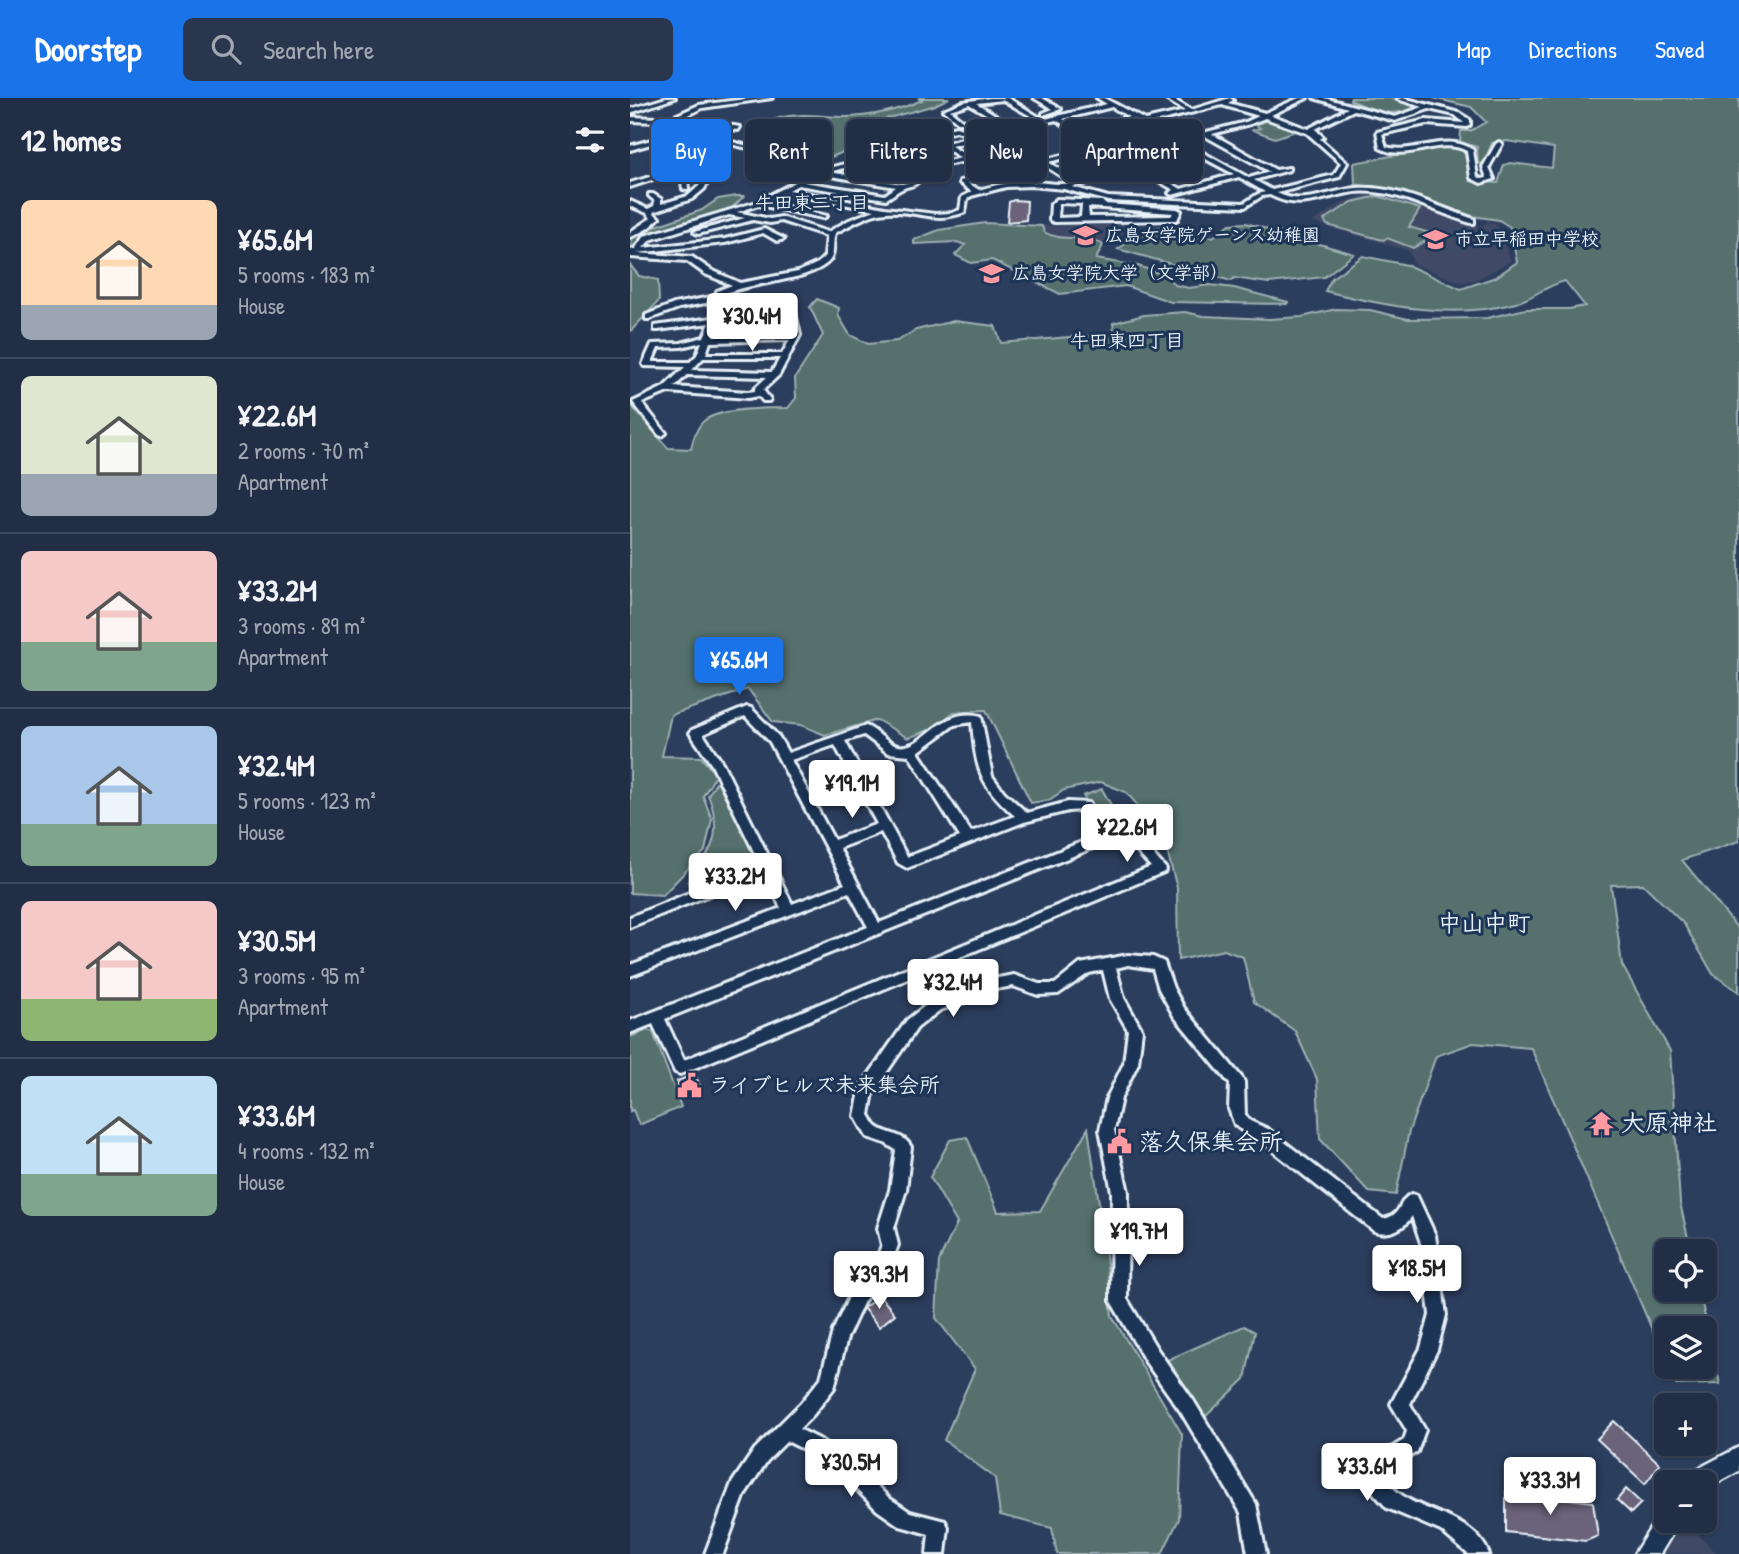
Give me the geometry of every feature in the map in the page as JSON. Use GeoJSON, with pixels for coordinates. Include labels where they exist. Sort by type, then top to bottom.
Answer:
{"type":"FeatureCollection","features":[{"type":"Feature","properties":{"kind":"main road"},"geometry":{"type":"LineString","coordinates":[[1717,1470],[1739,1458]]}},
{"type":"Feature","properties":{"kind":"main road"},"geometry":{"type":"LineString","coordinates":[[1646,1554],[1660,1533]]}},
{"type":"Feature","properties":{"kind":"street"},"geometry":{"type":"LineString","coordinates":[[630,111],[672,98]]}},
{"type":"Feature","properties":{"kind":"street"},"geometry":{"type":"LineString","coordinates":[[655,103],[696,108],[769,98]]}},
{"type":"Feature","properties":{"kind":"street"},"geometry":{"type":"LineString","coordinates":[[966,123],[946,110],[1004,98],[1036,117]]}},
{"type":"Feature","properties":{"kind":"street"},"geometry":{"type":"LineString","coordinates":[[1026,119],[1058,111],[1037,98]]}},
{"type":"Feature","properties":{"kind":"street"},"geometry":{"type":"LineString","coordinates":[[1100,98],[1140,119]]}},
{"type":"Feature","properties":{"kind":"street"},"geometry":{"type":"LineString","coordinates":[[1167,98],[1191,112]]}},
{"type":"Feature","properties":{"kind":"street"},"geometry":{"type":"LineString","coordinates":[[784,191],[885,210],[947,217],[963,211],[964,198],[1006,185],[1065,187],[1108,199],[1245,205],[1260,195],[1337,176],[1344,163],[1308,132],[1267,116],[1206,100],[1209,98]]}},
{"type":"Feature","properties":{"kind":"street"},"geometry":{"type":"LineString","coordinates":[[1160,119],[1234,98]]}},
{"type":"Feature","properties":{"kind":"street"},"geometry":{"type":"LineString","coordinates":[[1203,135],[1267,116],[1304,98]]}},
{"type":"Feature","properties":{"kind":"street"},"geometry":{"type":"LineString","coordinates":[[1317,98],[1395,119],[1428,107]]}},
{"type":"Feature","properties":{"kind":"street"},"geometry":{"type":"LineString","coordinates":[[1400,99],[1457,114],[1472,122]]}},
{"type":"Feature","properties":{"kind":"street"},"geometry":{"type":"LineString","coordinates":[[630,103],[645,107]]}},
{"type":"Feature","properties":{"kind":"street"},"geometry":{"type":"LineString","coordinates":[[971,103],[999,119]]}},
{"type":"Feature","properties":{"kind":"street"},"geometry":{"type":"LineString","coordinates":[[1047,120],[1112,104]]}},
{"type":"Feature","properties":{"kind":"street"},"geometry":{"type":"LineString","coordinates":[[674,119],[696,108]]}},
{"type":"Feature","properties":{"kind":"street"},"geometry":{"type":"LineString","coordinates":[[1329,150],[1329,145],[1311,129],[1353,108]]}},
{"type":"Feature","properties":{"kind":"street"},"geometry":{"type":"LineString","coordinates":[[1411,114],[1472,122]]}},
{"type":"Feature","properties":{"kind":"street"},"geometry":{"type":"LineString","coordinates":[[1091,119],[1107,115],[1115,119]]}},
{"type":"Feature","properties":{"kind":"street"},"geometry":{"type":"LineString","coordinates":[[1128,119],[1136,117]]}},
{"type":"Feature","properties":{"kind":"street"},"geometry":{"type":"LineString","coordinates":[[1057,118],[1061,120]]}},
{"type":"Feature","properties":{"kind":"street"},"geometry":{"type":"LineString","coordinates":[[630,119],[651,121]]}},
{"type":"Feature","properties":{"kind":"street"},"geometry":{"type":"LineString","coordinates":[[1472,122],[1467,125],[1426,122],[1379,132],[1383,148],[1394,152],[1446,144],[1466,147],[1470,150],[1474,178],[1481,181],[1491,179],[1486,167],[1499,144]]}},
{"type":"Feature","properties":{"kind":"street"},"geometry":{"type":"LineString","coordinates":[[731,127],[738,128]]}},
{"type":"Feature","properties":{"kind":"street"},"geometry":{"type":"LineString","coordinates":[[1206,134],[1275,172]]}},
{"type":"Feature","properties":{"kind":"street"},"geometry":{"type":"LineString","coordinates":[[630,148],[651,142]]}},
{"type":"Feature","properties":{"kind":"street"},"geometry":{"type":"LineString","coordinates":[[952,149],[964,156]]}},
{"type":"Feature","properties":{"kind":"street"},"geometry":{"type":"LineString","coordinates":[[1203,154],[1283,199],[1301,202],[1352,190],[1382,191],[1471,221]]}},
{"type":"Feature","properties":{"kind":"street"},"geometry":{"type":"LineString","coordinates":[[952,159],[964,156]]}},
{"type":"Feature","properties":{"kind":"street"},"geometry":{"type":"LineString","coordinates":[[630,185],[668,173],[673,170],[674,164],[689,164],[684,176],[686,189]]}},
{"type":"Feature","properties":{"kind":"street"},"geometry":{"type":"LineString","coordinates":[[1047,164],[1077,183]]}},
{"type":"Feature","properties":{"kind":"street"},"geometry":{"type":"LineString","coordinates":[[1248,180],[1287,169]]}},
{"type":"Feature","properties":{"kind":"street"},"geometry":{"type":"LineString","coordinates":[[832,173],[901,186],[914,182]]}},
{"type":"Feature","properties":{"kind":"street"},"geometry":{"type":"LineString","coordinates":[[1157,200],[1239,174]]}},
{"type":"Feature","properties":{"kind":"street"},"geometry":{"type":"LineString","coordinates":[[966,181],[962,182],[977,192]]}},
{"type":"Feature","properties":{"kind":"street"},"geometry":{"type":"LineString","coordinates":[[649,212],[657,206],[683,203],[701,192],[707,182]]}},
{"type":"Feature","properties":{"kind":"street"},"geometry":{"type":"LineString","coordinates":[[1002,182],[1006,185]]}},
{"type":"Feature","properties":{"kind":"street"},"geometry":{"type":"LineString","coordinates":[[1065,187],[1081,182]]}},
{"type":"Feature","properties":{"kind":"street"},"geometry":{"type":"LineString","coordinates":[[1165,182],[1180,191]]}},
{"type":"Feature","properties":{"kind":"street"},"geometry":{"type":"LineString","coordinates":[[632,252],[655,235],[759,203],[797,183],[886,197],[901,186]]}},
{"type":"Feature","properties":{"kind":"street"},"geometry":{"type":"LineString","coordinates":[[651,195],[659,200],[657,206]]}},
{"type":"Feature","properties":{"kind":"street"},"geometry":{"type":"LineString","coordinates":[[1085,220],[1085,205],[1177,211],[1174,218],[1085,220],[1054,220],[1054,204],[1057,201],[1102,203],[1108,199]]}},
{"type":"Feature","properties":{"kind":"street"},"geometry":{"type":"LineString","coordinates":[[630,203],[655,218],[630,235]]}},
{"type":"Feature","properties":{"kind":"street"},"geometry":{"type":"LineString","coordinates":[[759,203],[823,216]]}},
{"type":"Feature","properties":{"kind":"street"},"geometry":{"type":"LineString","coordinates":[[731,213],[770,221],[781,219],[830,234],[885,210]]}},
{"type":"Feature","properties":{"kind":"street"},"geometry":{"type":"LineString","coordinates":[[698,232],[754,218]]}},
{"type":"Feature","properties":{"kind":"street"},"geometry":{"type":"LineString","coordinates":[[632,252],[725,241],[764,231],[780,239]]}},
{"type":"Feature","properties":{"kind":"street"},"geometry":{"type":"LineString","coordinates":[[662,433],[637,402],[667,389],[701,356],[710,339],[720,293],[738,285],[797,274],[822,263],[828,256],[830,234]]}},
{"type":"Feature","properties":{"kind":"street"},"geometry":{"type":"LineString","coordinates":[[632,252],[689,258],[708,272],[738,285]]}},
{"type":"Feature","properties":{"kind":"street"},"geometry":{"type":"LineString","coordinates":[[649,317],[677,306],[718,301],[789,304],[788,312],[796,328],[795,337],[775,375],[758,390],[764,396]]}},
{"type":"Feature","properties":{"kind":"street"},"geometry":{"type":"LineString","coordinates":[[658,328],[715,321],[792,320]]}},
{"type":"Feature","properties":{"kind":"street"},"geometry":{"type":"LineString","coordinates":[[692,365],[647,365],[655,346],[681,345],[710,339],[795,337]]}},
{"type":"Feature","properties":{"kind":"street"},"geometry":{"type":"LineString","coordinates":[[701,356],[785,356]]}},
{"type":"Feature","properties":{"kind":"street"},"geometry":{"type":"LineString","coordinates":[[684,372],[775,375]]}},
{"type":"Feature","properties":{"kind":"street"},"geometry":{"type":"LineString","coordinates":[[667,389],[764,396]]}},
{"type":"Feature","properties":{"kind":"street"},"geometry":{"type":"LineString","coordinates":[[789,910],[718,764],[696,733],[747,711],[775,740],[876,930]]}},
{"type":"Feature","properties":{"kind":"street"},"geometry":{"type":"LineString","coordinates":[[784,758],[866,730],[892,750],[912,751],[952,721],[965,716],[977,719],[982,769],[994,792],[1025,818]]}},
{"type":"Feature","properties":{"kind":"street"},"geometry":{"type":"LineString","coordinates":[[838,740],[902,860],[907,863],[1025,818],[1073,805],[1084,806],[1107,837]]}},
{"type":"Feature","properties":{"kind":"street"},"geometry":{"type":"LineString","coordinates":[[912,751],[969,840]]}},
{"type":"Feature","properties":{"kind":"street"},"geometry":{"type":"LineString","coordinates":[[831,846],[884,826]]}},
{"type":"Feature","properties":{"kind":"street"},"geometry":{"type":"LineString","coordinates":[[630,1027],[1125,830],[1160,869],[680,1068],[657,1017]]}},
{"type":"Feature","properties":{"kind":"street"},"geometry":{"type":"LineString","coordinates":[[630,922],[768,866]]}},
{"type":"Feature","properties":{"kind":"street"},"geometry":{"type":"LineString","coordinates":[[630,971],[852,886]]}},
{"type":"Feature","properties":{"kind":"street"},"geometry":{"type":"LineString","coordinates":[[714,1554],[738,1489],[761,1455],[828,1382],[839,1337],[848,1316],[858,1296],[883,1263],[890,1245],[886,1228],[898,1190],[904,1147],[890,1138],[872,1132],[862,1116],[866,1090],[888,1057],[912,1024],[935,1006],[966,996],[982,986],[1014,980],[1038,990],[1058,989],[1085,968],[1128,960],[1153,962],[1159,966],[1166,989],[1179,1012],[1237,1082],[1236,1117],[1241,1125],[1263,1134],[1380,1226],[1393,1225],[1403,1219],[1412,1201],[1423,1220],[1433,1253],[1438,1314],[1424,1361],[1400,1404],[1416,1430],[1412,1446],[1371,1470],[1379,1489],[1408,1511],[1448,1525],[1480,1554]]}},
{"type":"Feature","properties":{"kind":"street"},"geometry":{"type":"LineString","coordinates":[[1108,964],[1117,999],[1135,1030],[1131,1063],[1114,1098],[1107,1130],[1120,1192],[1119,1301],[1151,1355],[1187,1406],[1207,1444],[1241,1492],[1250,1510],[1257,1554]]}},
{"type":"Feature","properties":{"kind":"street"},"geometry":{"type":"LineString","coordinates":[[785,1431],[813,1445],[850,1471],[883,1504],[906,1520],[939,1527],[936,1554]]}},
{"type":"Feature","properties":{"kind":"shaded area","name":"市立早稲田中学校"},"geometry":{"type":"Polygon","coordinates":[[[1371,193],[1479,227],[1488,222],[1497,225],[1511,261],[1478,279],[1462,283],[1413,264],[1409,251],[1312,222],[1344,202],[1371,193]]]}},
{"type":"Feature","properties":{"kind":"shaded area","name":"広島女学院ゲーンス幼稚園"},"geometry":{"type":"Polygon","coordinates":[[[1136,223],[1106,246],[1095,240],[1056,239],[1044,232],[1042,226],[1136,223]]]}},
{"type":"Feature","properties":{"kind":"shaded area"},"geometry":{"type":"Polygon","coordinates":[[[1676,1533],[1697,1533],[1717,1554],[1663,1554],[1676,1533]]]}},
{"type":"Feature","properties":{"kind":"green space"},"geometry":{"type":"Polygon","coordinates":[[[918,98],[949,98],[935,105],[885,119],[846,119],[846,151],[832,157],[832,119],[776,119],[800,115],[854,117],[904,107],[922,100],[918,98]]]}},
{"type":"Feature","properties":{"kind":"green space"},"geometry":{"type":"Polygon","coordinates":[[[1390,98],[1416,107],[1390,113],[1367,107],[1350,100],[1390,98]]]}},
{"type":"Feature","properties":{"kind":"green space"},"geometry":{"type":"Polygon","coordinates":[[[1433,98],[1739,98],[1739,841],[1682,860],[1739,930],[1739,992],[1713,974],[1684,924],[1643,884],[1611,885],[1622,965],[1670,1051],[1680,1203],[1688,1239],[1654,1239],[1654,1302],[1702,1302],[1705,1316],[1654,1316],[1654,1334],[1531,1048],[1473,1043],[1436,1056],[1409,1131],[1396,1195],[1369,1192],[1320,1139],[1317,1079],[1295,1031],[1254,1002],[1243,957],[1224,950],[1178,960],[1177,888],[1162,833],[1126,792],[1101,782],[1064,790],[1049,800],[1031,803],[986,710],[954,712],[932,729],[908,738],[877,720],[825,735],[801,725],[773,722],[748,689],[671,715],[662,756],[701,757],[716,775],[703,796],[712,819],[705,851],[663,895],[630,893],[630,404],[668,448],[691,449],[699,426],[712,416],[745,410],[788,408],[796,398],[795,378],[823,335],[810,307],[817,299],[839,308],[838,315],[850,335],[868,344],[897,341],[916,330],[954,321],[995,326],[1001,343],[1114,333],[1113,323],[1144,315],[1185,312],[1203,316],[1269,319],[1302,317],[1336,309],[1370,310],[1408,319],[1487,318],[1526,309],[1569,309],[1585,306],[1565,281],[1519,302],[1466,310],[1394,306],[1325,291],[1332,278],[1363,256],[1407,265],[1461,289],[1496,277],[1517,262],[1510,227],[1499,220],[1472,216],[1404,193],[1355,184],[1354,163],[1449,145],[1464,149],[1470,181],[1498,183],[1504,165],[1510,163],[1552,168],[1554,148],[1506,141],[1492,143],[1484,163],[1478,164],[1477,147],[1460,142],[1461,131],[1470,131],[1486,122],[1471,107],[1433,98]]]}},
{"type":"Feature","properties":{"kind":"green space"},"geometry":{"type":"Polygon","coordinates":[[[1271,119],[1299,130],[1275,138],[1253,130],[1260,128],[1256,125],[1271,119]]]}},
{"type":"Feature","properties":{"kind":"green space"},"geometry":{"type":"Polygon","coordinates":[[[744,196],[729,211],[651,234],[630,248],[633,238],[656,226],[702,210],[718,199],[744,196]]]}},
{"type":"Feature","properties":{"kind":"green space"},"geometry":{"type":"Polygon","coordinates":[[[1378,196],[1420,209],[1409,227],[1437,235],[1413,248],[1387,238],[1383,240],[1327,225],[1324,220],[1352,202],[1378,196]]]}},
{"type":"Feature","properties":{"kind":"green space"},"geometry":{"type":"Polygon","coordinates":[[[985,223],[1042,226],[1044,232],[1059,237],[1097,241],[1103,245],[1096,259],[1138,266],[1165,275],[1175,285],[1189,288],[1210,285],[1234,288],[1288,302],[1171,302],[1126,286],[1060,294],[992,260],[971,263],[955,255],[965,245],[957,242],[914,244],[914,240],[939,230],[985,223]]]}},
{"type":"Feature","properties":{"kind":"green space"},"geometry":{"type":"Polygon","coordinates":[[[1246,223],[1354,254],[1324,277],[1269,283],[1234,278],[1231,281],[1118,249],[1149,228],[1166,227],[1213,237],[1230,224],[1246,223]]]}},
{"type":"Feature","properties":{"kind":"green space"},"geometry":{"type":"Polygon","coordinates":[[[630,265],[639,276],[658,280],[659,301],[630,332],[630,265]]]}},
{"type":"Feature","properties":{"kind":"green space"},"geometry":{"type":"Polygon","coordinates":[[[718,780],[758,864],[693,888],[688,882],[704,861],[713,842],[715,821],[708,795],[718,780]]]}},
{"type":"Feature","properties":{"kind":"green space"},"geometry":{"type":"Polygon","coordinates":[[[1102,789],[1116,814],[1126,816],[1130,823],[1114,829],[1107,828],[1083,796],[1102,789]]]}},
{"type":"Feature","properties":{"kind":"green space"},"geometry":{"type":"Polygon","coordinates":[[[647,1030],[653,1032],[681,1107],[639,1125],[633,1110],[630,1111],[630,1037],[647,1030]]]}},
{"type":"Feature","properties":{"kind":"green space"},"geometry":{"type":"Polygon","coordinates":[[[1088,1128],[1105,1244],[1112,1316],[1182,1434],[1179,1519],[1162,1554],[1057,1554],[1052,1528],[1000,1515],[995,1478],[944,1440],[975,1369],[936,1318],[939,1261],[957,1223],[930,1177],[950,1140],[967,1137],[998,1212],[1040,1211],[1088,1128]]]}},
{"type":"Feature","properties":{"kind":"green space"},"geometry":{"type":"Polygon","coordinates":[[[1244,1326],[1255,1332],[1245,1379],[1206,1416],[1163,1362],[1244,1326]]]}},
{"type":"Feature","properties":{"kind":"green space"},"geometry":{"type":"Polygon","coordinates":[[[1717,1371],[1720,1384],[1676,1385],[1673,1379],[1717,1379],[1717,1371]]]}},
{"type":"Feature","properties":{"kind":"building"},"geometry":{"type":"Polygon","coordinates":[[[1027,201],[1026,220],[1007,222],[1009,202],[1027,201]]]}},
{"type":"Feature","properties":{"kind":"building","name":"ライブヒルズ未来集会所"},"geometry":{"type":"Polygon","coordinates":[[[695,1074],[701,1089],[682,1097],[677,1081],[695,1074]]]}},
{"type":"Feature","properties":{"kind":"building"},"geometry":{"type":"Polygon","coordinates":[[[880,1296],[895,1314],[879,1327],[863,1308],[880,1296]]]}},
{"type":"Feature","properties":{"kind":"building"},"geometry":{"type":"Polygon","coordinates":[[[1614,1421],[1660,1464],[1645,1484],[1597,1439],[1614,1421]]]}},
{"type":"Feature","properties":{"kind":"building"},"geometry":{"type":"Polygon","coordinates":[[[1626,1489],[1641,1503],[1631,1513],[1617,1500],[1626,1489]]]}},
{"type":"Feature","properties":{"kind":"building"},"geometry":{"type":"Polygon","coordinates":[[[1506,1491],[1593,1502],[1598,1536],[1586,1541],[1506,1532],[1506,1491]]]}},
{"type":"Feature","properties":{"kind":"place","name":"広島女学院ゲーンス幼稚園"},"geometry":{"type":"Point","coordinates":[1085,235]}},
{"type":"Feature","properties":{"kind":"place","name":"市立早稲田中学校"},"geometry":{"type":"Point","coordinates":[1435,239]}},
{"type":"Feature","properties":{"kind":"place","name":"広島女学院大学（文学部）"},"geometry":{"type":"Point","coordinates":[992,273]}},
{"type":"Feature","properties":{"kind":"place","name":"ライブヒルズ未来集会所"},"geometry":{"type":"Point","coordinates":[689,1085]}},
{"type":"Feature","properties":{"kind":"place","name":"大原神社"},"geometry":{"type":"Point","coordinates":[1601,1123]}},
{"type":"Feature","properties":{"kind":"place","name":"落久保集会所"},"geometry":{"type":"Point","coordinates":[1119,1142]}},
{"type":"Feature","properties":{"kind":"district","name":"牛田東二丁目"},"geometry":{"type":"Point","coordinates":[812,202]}},
{"type":"Feature","properties":{"kind":"district","name":"牛田東四丁目"},"geometry":{"type":"Point","coordinates":[1127,340]}},
{"type":"Feature","properties":{"kind":"district","name":"中山中町"},"geometry":{"type":"Point","coordinates":[1484,923]}}]}
